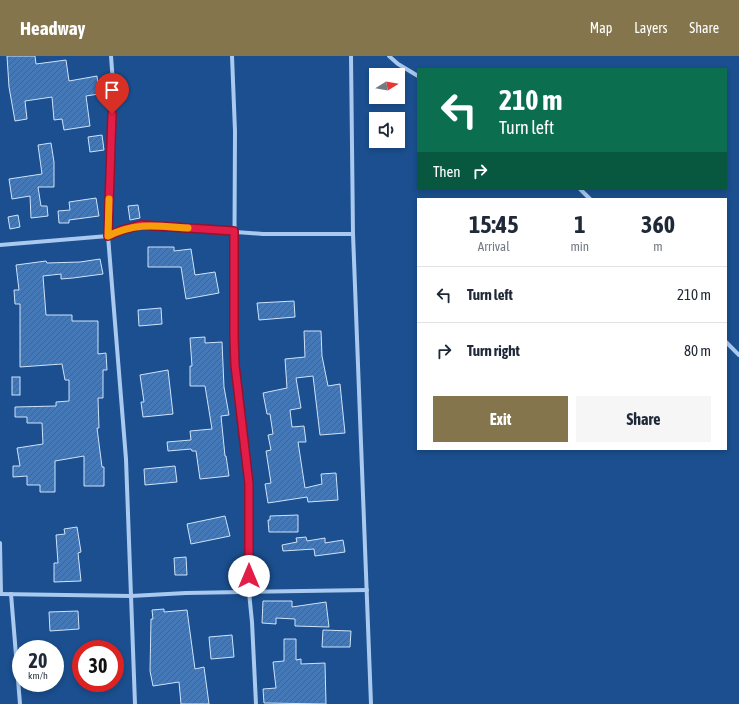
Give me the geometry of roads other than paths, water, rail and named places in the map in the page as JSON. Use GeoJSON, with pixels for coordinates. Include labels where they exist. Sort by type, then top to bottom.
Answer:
{"type":"FeatureCollection","features":[{"type":"Feature","properties":{"kind":"street"},"geometry":{"type":"LineString","coordinates":[[111,56],[113,83],[108,236],[126,459],[135,704]]}},
{"type":"Feature","properties":{"kind":"street"},"geometry":{"type":"LineString","coordinates":[[232,56],[235,131],[235,365],[249,484],[249,592],[256,704]]}},
{"type":"Feature","properties":{"kind":"street"},"geometry":{"type":"LineString","coordinates":[[352,56],[353,234],[371,704]]}},
{"type":"Feature","properties":{"kind":"street"},"geometry":{"type":"LineString","coordinates":[[389,56],[417,75]]}},
{"type":"Feature","properties":{"kind":"street"},"geometry":{"type":"LineString","coordinates":[[581,190],[589,198]]}},
{"type":"Feature","properties":{"kind":"street"},"geometry":{"type":"LineString","coordinates":[[0,245],[108,236],[122,230],[141,225],[263,234],[353,234]]}},
{"type":"Feature","properties":{"kind":"street"},"geometry":{"type":"LineString","coordinates":[[727,343],[739,355]]}},
{"type":"Feature","properties":{"kind":"street"},"geometry":{"type":"LineString","coordinates":[[0,543],[1,594],[131,596],[367,590]]}},
{"type":"Feature","properties":{"kind":"street"},"geometry":{"type":"LineString","coordinates":[[11,594],[20,704]]}}]}
